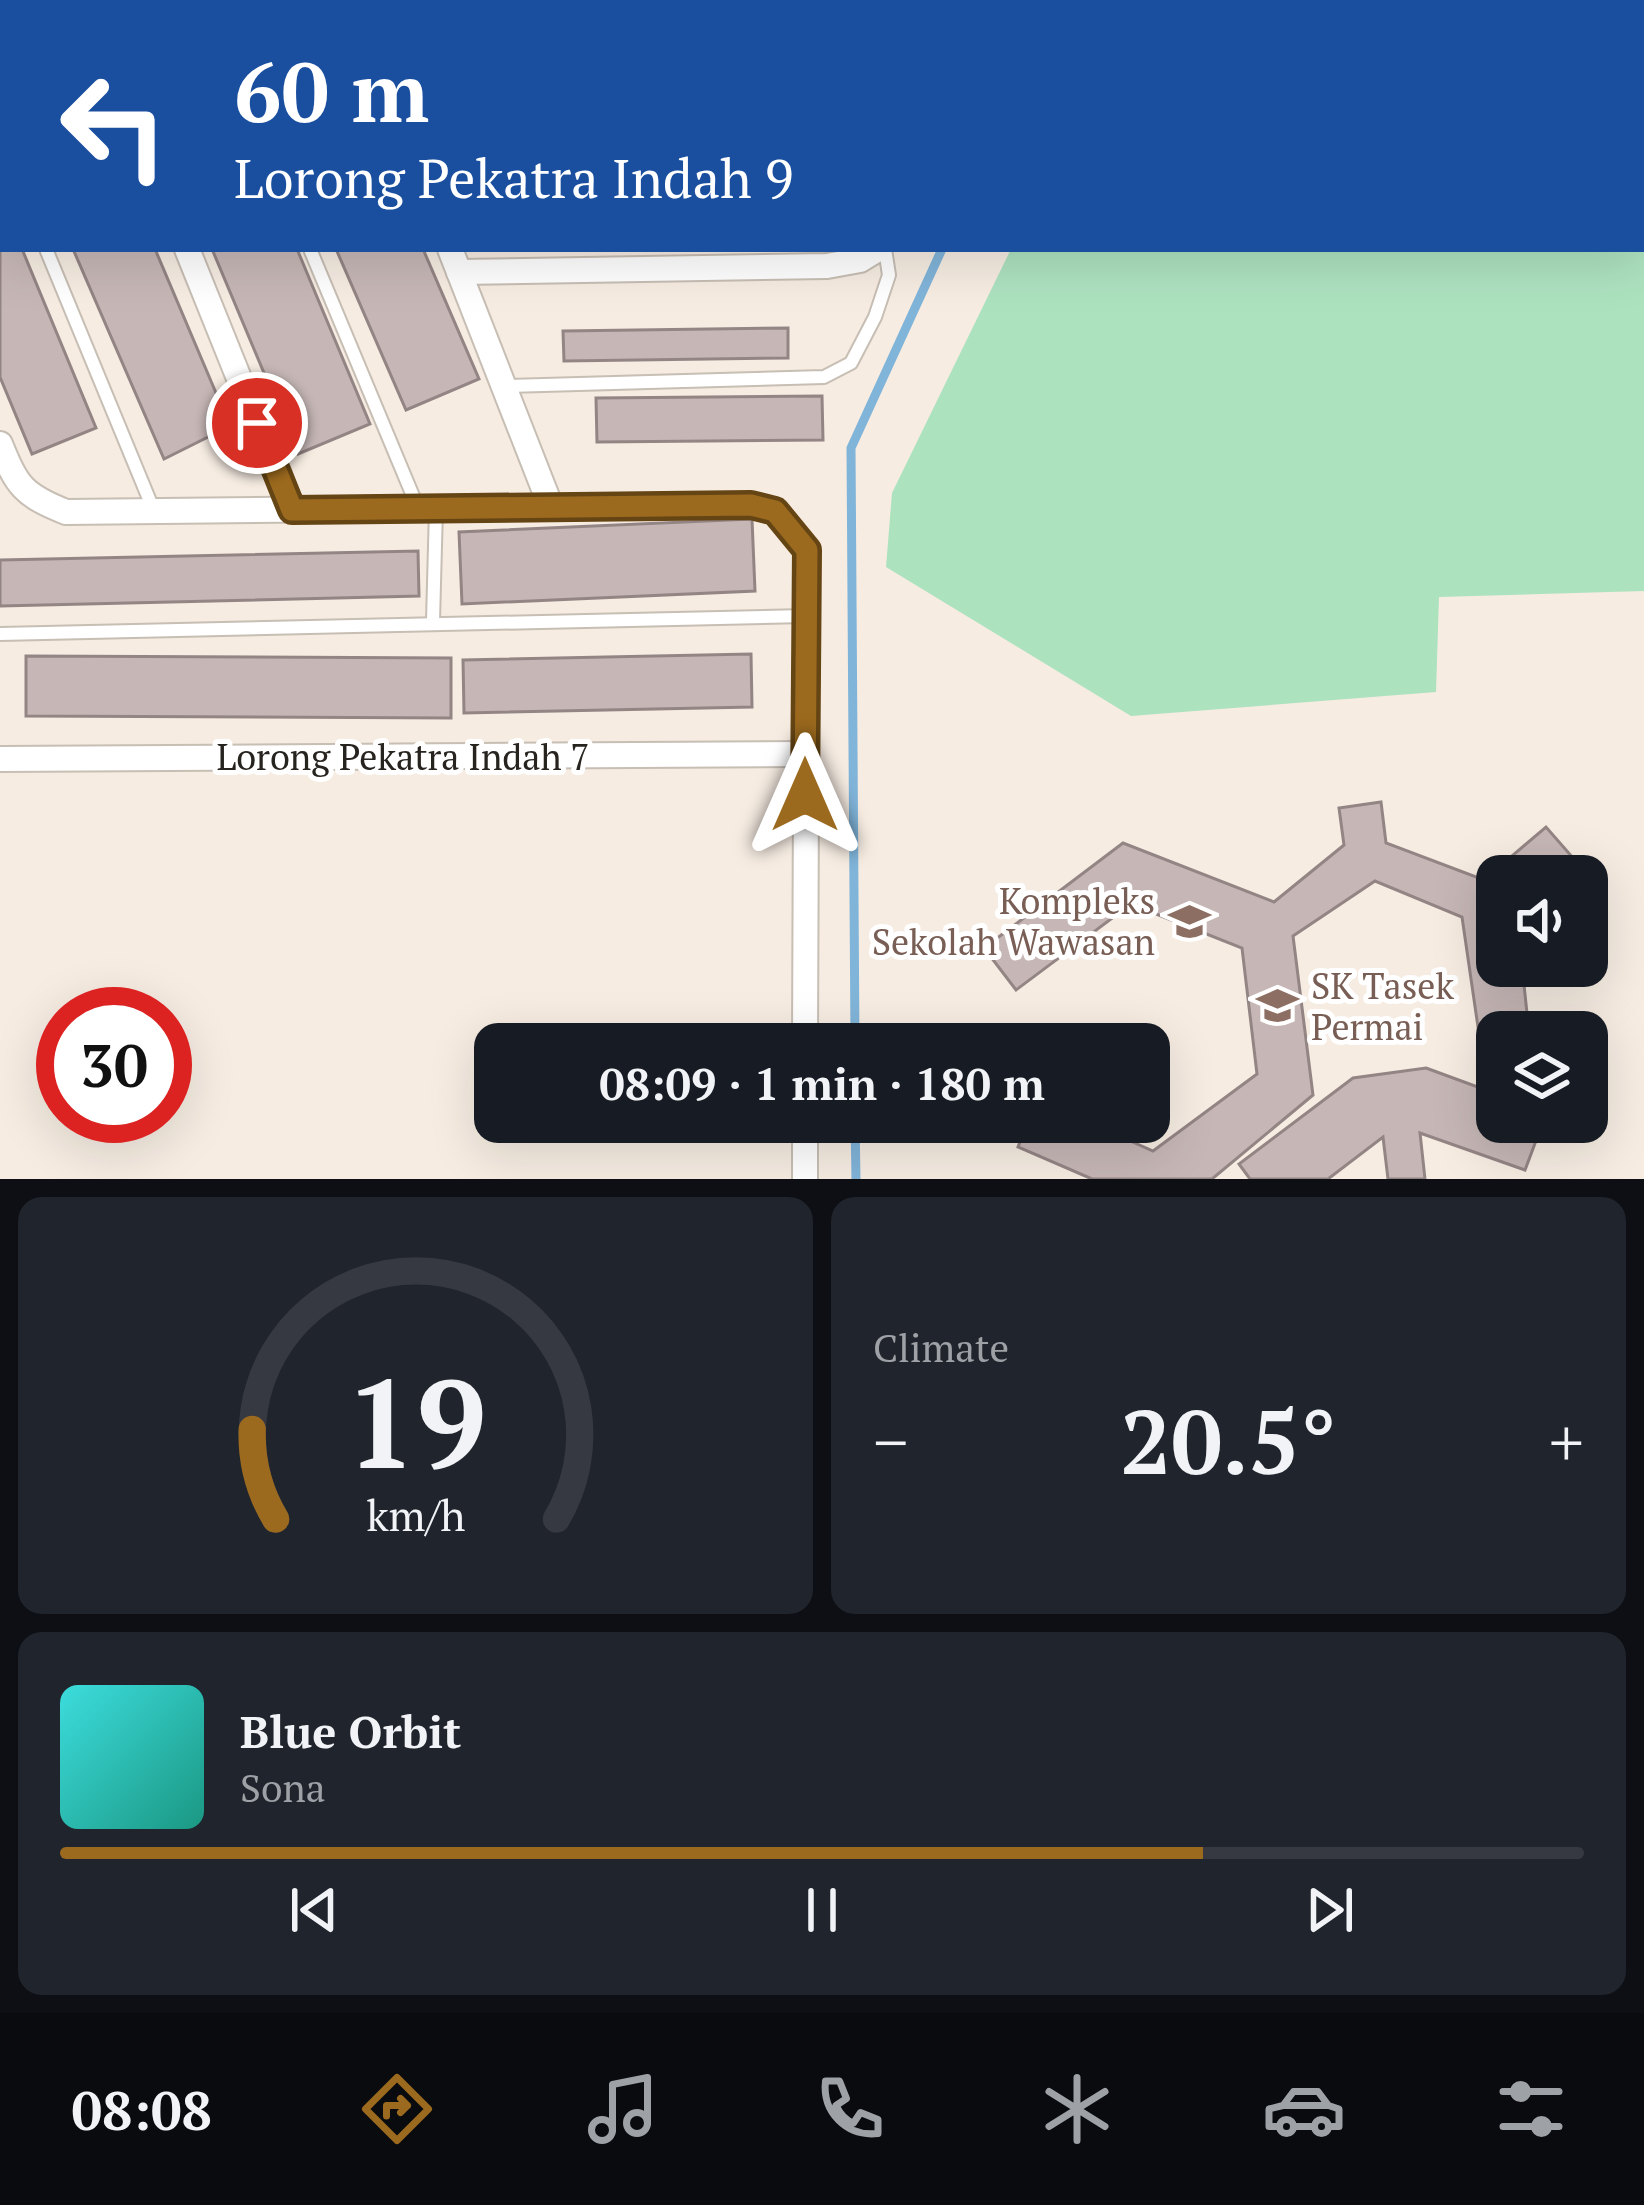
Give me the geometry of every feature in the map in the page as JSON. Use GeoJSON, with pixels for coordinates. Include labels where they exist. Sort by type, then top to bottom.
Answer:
{"type":"FeatureCollection","features":[{"type":"Feature","properties":{"kind":"street"},"geometry":{"type":"LineString","coordinates":[[188,252],[292,510]]}},
{"type":"Feature","properties":{"kind":"street"},"geometry":{"type":"LineString","coordinates":[[551,507],[454,261],[827,266],[875,252]]}},
{"type":"Feature","properties":{"kind":"street"},"geometry":{"type":"LineString","coordinates":[[0,444],[17,484],[35,500],[66,512],[751,505],[775,511],[807,550],[805,1023]]}},
{"type":"Feature","properties":{"kind":"street","name":"Lorong Pekatra Indah 7"},"geometry":{"type":"LineString","coordinates":[[0,759],[805,754]]}},
{"type":"Feature","properties":{"kind":"street"},"geometry":{"type":"LineString","coordinates":[[805,1143],[805,1179]]}},
{"type":"Feature","properties":{"kind":"lane"},"geometry":{"type":"LineString","coordinates":[[47,252],[154,511]]}},
{"type":"Feature","properties":{"kind":"lane"},"geometry":{"type":"LineString","coordinates":[[311,252],[427,508],[434,621]]}},
{"type":"Feature","properties":{"kind":"lane"},"geometry":{"type":"LineString","coordinates":[[506,386],[824,377],[851,363],[875,317],[890,275],[882,252]]}},
{"type":"Feature","properties":{"kind":"lane"},"geometry":{"type":"LineString","coordinates":[[0,634],[806,616]]}},
{"type":"Feature","properties":{"kind":"green space"},"geometry":{"type":"Polygon","coordinates":[[[1010,252],[1644,252],[1644,591],[1439,597],[1436,692],[1131,716],[886,567],[892,493],[1010,252]]]}},
{"type":"Feature","properties":{"kind":"building"},"geometry":{"type":"Polygon","coordinates":[[[0,252],[23,252],[96,428],[32,454],[0,377],[0,252]]]}},
{"type":"Feature","properties":{"kind":"building"},"geometry":{"type":"Polygon","coordinates":[[[74,252],[156,252],[230,426],[164,459],[74,252]]]}},
{"type":"Feature","properties":{"kind":"building"},"geometry":{"type":"Polygon","coordinates":[[[213,252],[298,252],[370,424],[298,454],[213,252]]]}},
{"type":"Feature","properties":{"kind":"building"},"geometry":{"type":"Polygon","coordinates":[[[337,252],[424,252],[479,379],[406,410],[337,252]]]}},
{"type":"Feature","properties":{"kind":"building"},"geometry":{"type":"Polygon","coordinates":[[[788,328],[788,358],[564,361],[563,331],[788,328]]]}},
{"type":"Feature","properties":{"kind":"building"},"geometry":{"type":"Polygon","coordinates":[[[822,396],[823,440],[597,442],[596,398],[822,396]]]}},
{"type":"Feature","properties":{"kind":"building"},"geometry":{"type":"Polygon","coordinates":[[[752,519],[755,591],[462,604],[459,532],[752,519]]]}},
{"type":"Feature","properties":{"kind":"building"},"geometry":{"type":"Polygon","coordinates":[[[418,551],[419,596],[0,606],[0,560],[418,551]]]}},
{"type":"Feature","properties":{"kind":"building"},"geometry":{"type":"Polygon","coordinates":[[[751,654],[752,707],[464,713],[463,660],[751,654]]]}},
{"type":"Feature","properties":{"kind":"building"},"geometry":{"type":"Polygon","coordinates":[[[26,656],[451,658],[451,718],[26,716],[26,656]]]}},
{"type":"Feature","properties":{"kind":"building"},"geometry":{"type":"Polygon","coordinates":[[[1381,802],[1386,843],[1476,877],[1476,987],[1524,987],[1527,1011],[1476,1013],[1462,917],[1375,881],[1293,936],[1313,1095],[1212,1179],[1092,1179],[1018,1147],[1020,1143],[1135,1143],[1153,1151],[1170,1143],[1257,1074],[1242,948],[1131,904],[1016,990],[984,948],[1123,843],[1274,902],[1344,845],[1339,808],[1381,802]]]}},
{"type":"Feature","properties":{"kind":"building"},"geometry":{"type":"Polygon","coordinates":[[[1546,827],[1570,855],[1513,855],[1546,827]]]}},
{"type":"Feature","properties":{"kind":"building"},"geometry":{"type":"Polygon","coordinates":[[[1426,1068],[1476,1086],[1476,1143],[1535,1143],[1525,1170],[1420,1133],[1425,1179],[1388,1179],[1383,1137],[1328,1179],[1250,1179],[1239,1164],[1353,1078],[1426,1068]]]}},
{"type":"Feature","properties":{"kind":"waterway"},"geometry":{"type":"LineString","coordinates":[[855,1023],[851,448],[941,252]]}},
{"type":"Feature","properties":{"kind":"waterway"},"geometry":{"type":"LineString","coordinates":[[855,1143],[856,1179]]}},
{"type":"Feature","properties":{"kind":"place","name":"Kompleks Sekolah Wawasan"},"geometry":{"type":"Point","coordinates":[1189,921]}},
{"type":"Feature","properties":{"kind":"place","name":"SK Tasek Permai"},"geometry":{"type":"Point","coordinates":[1277,1006]}},
{"type":"Feature","properties":{"kind":"route"},"geometry":{"type":"LineString","coordinates":[[257,423],[292,510],[751,505],[775,511],[807,550],[805,795]]}}]}
